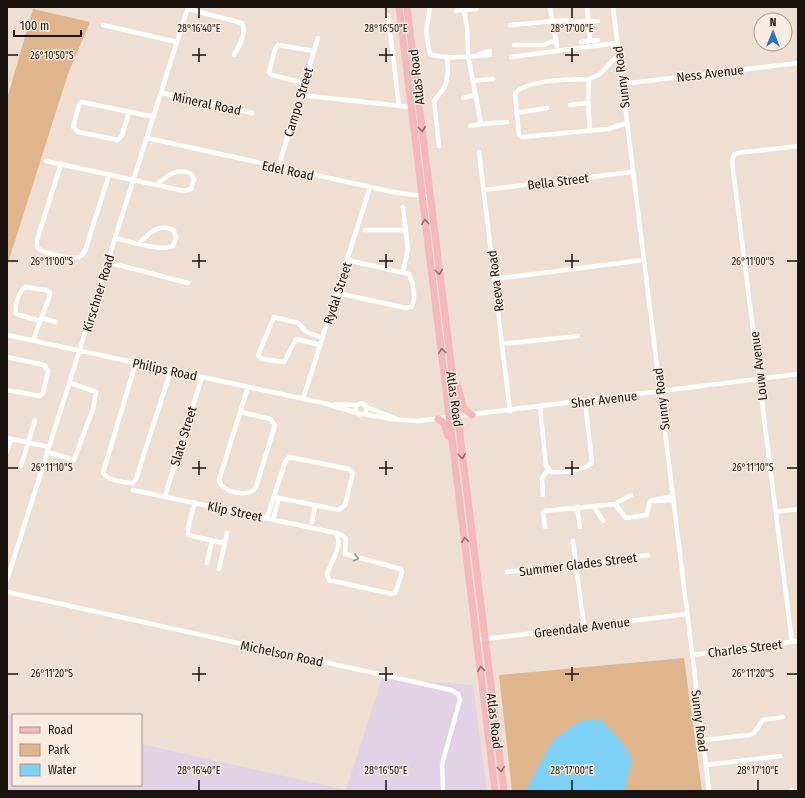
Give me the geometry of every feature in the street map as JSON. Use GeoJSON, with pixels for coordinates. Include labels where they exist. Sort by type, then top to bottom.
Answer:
{"type":"FeatureCollection","features":[{"type":"Feature","properties":{"kind":"main road","name":"Atlas Road"},"geometry":{"type":"LineString","coordinates":[[408,7],[426,197],[481,639],[495,791]]}},
{"type":"Feature","properties":{"kind":"main road","name":"Atlas Road"},"geometry":{"type":"LineString","coordinates":[[399,9],[411,107],[426,197],[450,365],[454,417],[454,455],[504,791]]}},
{"type":"Feature","properties":{"kind":"main road"},"geometry":{"type":"LineString","coordinates":[[450,365],[464,409],[472,415]]}},
{"type":"Feature","properties":{"kind":"main road"},"geometry":{"type":"LineString","coordinates":[[438,419],[446,426],[454,455]]}},
{"type":"Feature","properties":{"kind":"street"},"geometry":{"type":"LineString","coordinates":[[430,7],[426,32],[428,52],[433,55],[447,58],[490,53]]}},
{"type":"Feature","properties":{"kind":"street"},"geometry":{"type":"LineString","coordinates":[[550,7],[557,46]]}},
{"type":"Feature","properties":{"kind":"street"},"geometry":{"type":"LineString","coordinates":[[587,7],[590,41]]}},
{"type":"Feature","properties":{"kind":"street","name":"Sunny Road"},"geometry":{"type":"LineString","coordinates":[[613,7],[709,791]]}},
{"type":"Feature","properties":{"kind":"street"},"geometry":{"type":"LineString","coordinates":[[188,8],[242,23],[243,35],[234,54]]}},
{"type":"Feature","properties":{"kind":"street","name":"Kirschner Road"},"geometry":{"type":"LineString","coordinates":[[7,580],[188,8]]}},
{"type":"Feature","properties":{"kind":"street"},"geometry":{"type":"LineString","coordinates":[[456,10],[476,9]]}},
{"type":"Feature","properties":{"kind":"street"},"geometry":{"type":"LineString","coordinates":[[464,10],[467,28],[468,55],[481,124]]}},
{"type":"Feature","properties":{"kind":"street"},"geometry":{"type":"LineString","coordinates":[[388,15],[399,106]]}},
{"type":"Feature","properties":{"kind":"street"},"geometry":{"type":"LineString","coordinates":[[510,25],[553,21],[598,20]]}},
{"type":"Feature","properties":{"kind":"street"},"geometry":{"type":"LineString","coordinates":[[103,25],[178,42]]}},
{"type":"Feature","properties":{"kind":"street","name":"Campo Street"},"geometry":{"type":"LineString","coordinates":[[278,168],[318,38]]}},
{"type":"Feature","properties":{"kind":"street"},"geometry":{"type":"LineString","coordinates":[[514,45],[543,46],[556,40]]}},
{"type":"Feature","properties":{"kind":"street"},"geometry":{"type":"LineString","coordinates":[[581,42],[598,40]]}},
{"type":"Feature","properties":{"kind":"street"},"geometry":{"type":"LineString","coordinates":[[511,57],[617,43]]}},
{"type":"Feature","properties":{"kind":"street"},"geometry":{"type":"LineString","coordinates":[[303,83],[272,76],[269,72],[269,68],[275,49],[280,44],[314,51]]}},
{"type":"Feature","properties":{"kind":"street"},"geometry":{"type":"LineString","coordinates":[[618,55],[600,74],[589,79],[532,84],[521,88],[515,94],[516,113],[520,135],[522,137],[608,129],[627,123]]}},
{"type":"Feature","properties":{"kind":"street"},"geometry":{"type":"LineString","coordinates":[[440,146],[434,101],[445,87],[448,72],[447,58]]}},
{"type":"Feature","properties":{"kind":"street","name":"Ness Avenue"},"geometry":{"type":"LineString","coordinates":[[622,84],[798,63]]}},
{"type":"Feature","properties":{"kind":"street"},"geometry":{"type":"LineString","coordinates":[[472,81],[493,79]]}},
{"type":"Feature","properties":{"kind":"street"},"geometry":{"type":"LineString","coordinates":[[589,79],[588,103],[590,131]]}},
{"type":"Feature","properties":{"kind":"street","name":"Mineral Road"},"geometry":{"type":"LineString","coordinates":[[162,93],[252,113]]}},
{"type":"Feature","properties":{"kind":"street"},"geometry":{"type":"LineString","coordinates":[[300,95],[411,107]]}},
{"type":"Feature","properties":{"kind":"street"},"geometry":{"type":"LineString","coordinates":[[463,98],[475,95]]}},
{"type":"Feature","properties":{"kind":"street"},"geometry":{"type":"LineString","coordinates":[[129,112],[122,135],[118,140],[78,132],[73,127],[79,105],[82,102],[154,117]]}},
{"type":"Feature","properties":{"kind":"street"},"geometry":{"type":"LineString","coordinates":[[570,105],[588,103]]}},
{"type":"Feature","properties":{"kind":"street"},"geometry":{"type":"LineString","coordinates":[[516,113],[548,108]]}},
{"type":"Feature","properties":{"kind":"street"},"geometry":{"type":"LineString","coordinates":[[470,126],[507,122]]}},
{"type":"Feature","properties":{"kind":"street","name":"Edel Road"},"geometry":{"type":"LineString","coordinates":[[147,138],[370,188],[426,197]]}},
{"type":"Feature","properties":{"kind":"street","name":"Louw Avenue"},"geometry":{"type":"LineString","coordinates":[[792,642],[732,161],[734,155],[738,154],[798,146]]}},
{"type":"Feature","properties":{"kind":"street","name":"Reeva Road"},"geometry":{"type":"LineString","coordinates":[[479,152],[510,410]]}},
{"type":"Feature","properties":{"kind":"street"},"geometry":{"type":"LineString","coordinates":[[46,160],[109,175],[156,185],[187,191],[193,186],[194,179],[190,173],[180,170],[176,171],[156,185]]}},
{"type":"Feature","properties":{"kind":"street"},"geometry":{"type":"LineString","coordinates":[[61,164],[37,240],[37,247],[41,251],[75,259],[82,256],[85,251],[109,175]]}},
{"type":"Feature","properties":{"kind":"street","name":"Bella Street"},"geometry":{"type":"LineString","coordinates":[[484,190],[632,172]]}},
{"type":"Feature","properties":{"kind":"street","name":"Rydal Street"},"geometry":{"type":"LineString","coordinates":[[303,399],[370,188]]}},
{"type":"Feature","properties":{"kind":"street"},"geometry":{"type":"LineString","coordinates":[[403,207],[408,249],[403,272]]}},
{"type":"Feature","properties":{"kind":"street"},"geometry":{"type":"LineString","coordinates":[[115,238],[139,243],[166,248],[173,246],[176,238],[174,232],[162,227],[154,230],[139,243]]}},
{"type":"Feature","properties":{"kind":"street"},"geometry":{"type":"LineString","coordinates":[[365,230],[406,230]]}},
{"type":"Feature","properties":{"kind":"street"},"geometry":{"type":"LineString","coordinates":[[337,293],[409,308],[413,304],[414,299],[410,276],[403,272],[347,260]]}},
{"type":"Feature","properties":{"kind":"street"},"geometry":{"type":"LineString","coordinates":[[494,278],[644,260]]}},
{"type":"Feature","properties":{"kind":"street"},"geometry":{"type":"LineString","coordinates":[[108,262],[188,283]]}},
{"type":"Feature","properties":{"kind":"street"},"geometry":{"type":"LineString","coordinates":[[33,340],[41,319],[49,298],[48,291],[27,286],[23,288],[16,306],[16,314],[41,319],[56,322]]}},
{"type":"Feature","properties":{"kind":"street"},"geometry":{"type":"LineString","coordinates":[[320,345],[296,339],[284,362],[262,359],[258,355],[274,317],[298,323],[306,332],[322,338]]}},
{"type":"Feature","properties":{"kind":"street","name":"Philips Road"},"geometry":{"type":"LineString","coordinates":[[7,335],[323,403],[360,414],[411,422],[454,417]]}},
{"type":"Feature","properties":{"kind":"street"},"geometry":{"type":"LineString","coordinates":[[502,344],[578,336]]}},
{"type":"Feature","properties":{"kind":"street"},"geometry":{"type":"LineString","coordinates":[[7,357],[44,365],[48,371],[43,393],[40,396],[7,390]]}},
{"type":"Feature","properties":{"kind":"street"},"geometry":{"type":"LineString","coordinates":[[136,362],[102,473],[110,478],[129,483],[133,483],[136,479],[171,370]]}},
{"type":"Feature","properties":{"kind":"street","name":"Sher Avenue"},"geometry":{"type":"LineString","coordinates":[[454,417],[798,374]]}},
{"type":"Feature","properties":{"kind":"street","name":"Slate Street"},"geometry":{"type":"LineString","coordinates":[[165,496],[202,377]]}},
{"type":"Feature","properties":{"kind":"street"},"geometry":{"type":"LineString","coordinates":[[7,452],[9,438],[28,443],[74,460],[93,409],[96,392],[70,383]]}},
{"type":"Feature","properties":{"kind":"street"},"geometry":{"type":"LineString","coordinates":[[241,412],[270,418],[275,425],[254,492],[249,494],[223,488],[219,483],[248,387]]}},
{"type":"Feature","properties":{"kind":"street"},"geometry":{"type":"LineString","coordinates":[[548,469],[557,472],[586,468],[591,464],[586,401]]}},
{"type":"Feature","properties":{"kind":"street","name":"Philips Road"},"geometry":{"type":"LineString","coordinates":[[323,403],[357,404]]}},
{"type":"Feature","properties":{"kind":"street"},"geometry":{"type":"LineString","coordinates":[[362,403],[367,407],[366,412],[360,414],[355,408],[357,404],[362,403]]}},
{"type":"Feature","properties":{"kind":"street"},"geometry":{"type":"LineString","coordinates":[[540,406],[548,469],[542,479],[543,495]]}},
{"type":"Feature","properties":{"kind":"street","name":"Philips Road"},"geometry":{"type":"LineString","coordinates":[[367,407],[396,420]]}},
{"type":"Feature","properties":{"kind":"street"},"geometry":{"type":"LineString","coordinates":[[20,466],[35,420]]}},
{"type":"Feature","properties":{"kind":"street"},"geometry":{"type":"LineString","coordinates":[[270,518],[285,462],[289,457],[352,470],[353,473],[349,493],[342,508],[337,510],[276,498]]}},
{"type":"Feature","properties":{"kind":"street","name":"Klip Street"},"geometry":{"type":"LineString","coordinates":[[133,490],[336,533]]}},
{"type":"Feature","properties":{"kind":"street"},"geometry":{"type":"LineString","coordinates":[[545,527],[544,511],[615,504],[631,495]]}},
{"type":"Feature","properties":{"kind":"street"},"geometry":{"type":"LineString","coordinates":[[615,504],[621,514],[627,518],[647,515],[650,501],[672,498]]}},
{"type":"Feature","properties":{"kind":"street"},"geometry":{"type":"LineString","coordinates":[[195,502],[188,528],[188,534],[224,543]]}},
{"type":"Feature","properties":{"kind":"street"},"geometry":{"type":"LineString","coordinates":[[312,522],[315,506]]}},
{"type":"Feature","properties":{"kind":"street"},"geometry":{"type":"LineString","coordinates":[[594,506],[603,521]]}},
{"type":"Feature","properties":{"kind":"street"},"geometry":{"type":"LineString","coordinates":[[577,507],[580,526]]}},
{"type":"Feature","properties":{"kind":"street"},"geometry":{"type":"LineString","coordinates":[[776,512],[798,509]]}},
{"type":"Feature","properties":{"kind":"street"},"geometry":{"type":"LineString","coordinates":[[219,569],[227,533]]}},
{"type":"Feature","properties":{"kind":"street"},"geometry":{"type":"LineString","coordinates":[[336,533],[345,538],[345,554],[401,569],[402,572],[395,593],[385,593],[330,580],[327,574],[337,551],[339,538],[336,533]]}},
{"type":"Feature","properties":{"kind":"street"},"geometry":{"type":"LineString","coordinates":[[206,563],[212,540]]}},
{"type":"Feature","properties":{"kind":"street"},"geometry":{"type":"LineString","coordinates":[[573,541],[584,626]]}},
{"type":"Feature","properties":{"kind":"street","name":"Summer Glades Street"},"geometry":{"type":"LineString","coordinates":[[507,572],[648,555]]}},
{"type":"Feature","properties":{"kind":"street","name":"Michelson Road"},"geometry":{"type":"LineString","coordinates":[[7,592],[441,687],[456,692],[460,697],[460,704],[442,764],[443,791]]}},
{"type":"Feature","properties":{"kind":"street","name":"Greendale Avenue"},"geometry":{"type":"LineString","coordinates":[[481,639],[687,614]]}},
{"type":"Feature","properties":{"kind":"street","name":"Charles Street"},"geometry":{"type":"LineString","coordinates":[[692,655],[798,641]]}},
{"type":"Feature","properties":{"kind":"street"},"geometry":{"type":"LineString","coordinates":[[703,740],[749,735],[754,733],[763,720],[783,717]]}},
{"type":"Feature","properties":{"kind":"street"},"geometry":{"type":"LineString","coordinates":[[706,766],[780,756]]}},
{"type":"Feature","properties":{"kind":"shaded area"},"geometry":{"type":"Polygon","coordinates":[[[382,678],[473,685],[487,791],[7,791],[7,714],[12,716],[12,786],[142,786],[142,744],[346,790],[382,678]]]}},
{"type":"Feature","properties":{"kind":"green space"},"geometry":{"type":"Polygon","coordinates":[[[33,9],[90,22],[68,74],[7,266],[7,99],[33,9]]]}},
{"type":"Feature","properties":{"kind":"green space"},"geometry":{"type":"Polygon","coordinates":[[[684,658],[702,791],[512,791],[499,675],[684,658]]]}},
{"type":"Feature","properties":{"kind":"water"},"geometry":{"type":"Polygon","coordinates":[[[600,719],[623,743],[632,760],[624,791],[525,791],[552,741],[579,721],[600,719]]]}}]}
